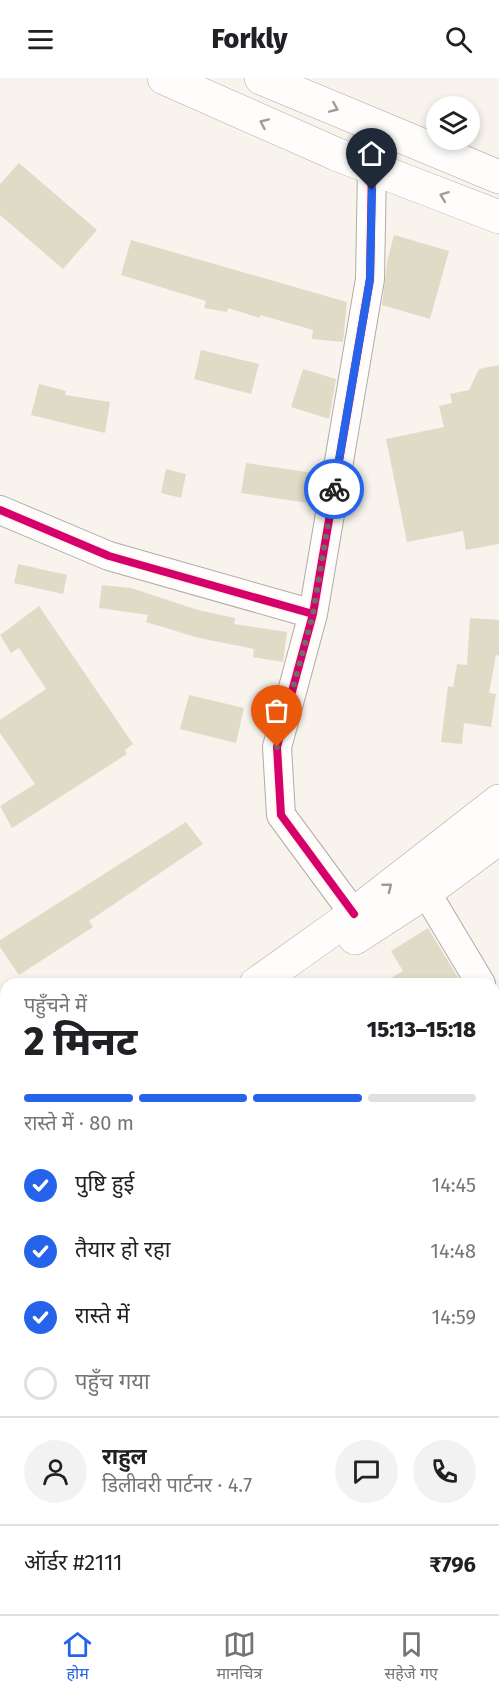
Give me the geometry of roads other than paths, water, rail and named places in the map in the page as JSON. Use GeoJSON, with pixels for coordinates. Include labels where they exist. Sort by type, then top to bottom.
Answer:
{"type":"FeatureCollection","features":[{"type":"Feature","properties":{"kind":"main road"},"geometry":{"type":"LineString","coordinates":[[164,78],[294,136],[499,217]]}},
{"type":"Feature","properties":{"kind":"main road"},"geometry":{"type":"LineString","coordinates":[[261,78],[499,177]]}},
{"type":"Feature","properties":{"kind":"main road"},"geometry":{"type":"LineString","coordinates":[[264,978],[354,914],[499,801]]}},
{"type":"Feature","properties":{"kind":"main road"},"geometry":{"type":"LineString","coordinates":[[293,978],[426,892],[499,838]]}},
{"type":"Feature","properties":{"kind":"street"},"geometry":{"type":"LineString","coordinates":[[354,914],[281,815],[277,747],[313,614],[370,279],[372,168]]}},
{"type":"Feature","properties":{"kind":"street"},"geometry":{"type":"LineString","coordinates":[[0,510],[109,556],[313,614]]}},
{"type":"Feature","properties":{"kind":"street"},"geometry":{"type":"LineString","coordinates":[[426,892],[477,978]]}}]}
